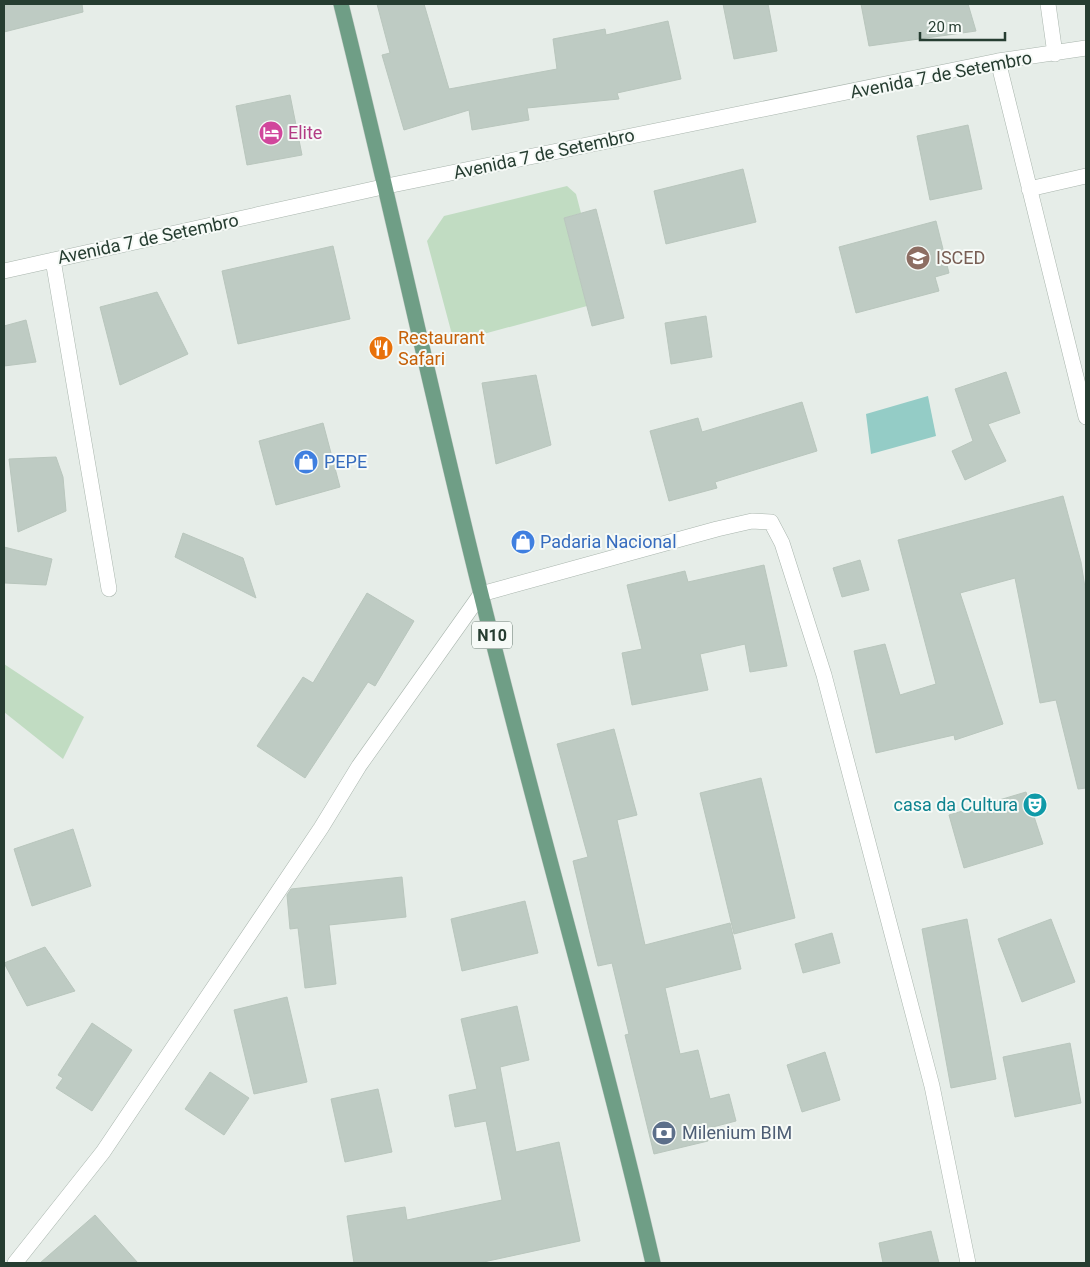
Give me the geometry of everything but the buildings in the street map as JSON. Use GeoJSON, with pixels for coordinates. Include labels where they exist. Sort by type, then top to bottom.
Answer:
{"type":"FeatureCollection","features":[{"type":"Feature","properties":{"kind":"main road","name":"N10"},"geometry":{"type":"LineString","coordinates":[[341,4],[386,186],[481,594],[619,1117],[653,1263]]}},
{"type":"Feature","properties":{"kind":"street"},"geometry":{"type":"LineString","coordinates":[[1048,4],[1055,54]]}},
{"type":"Feature","properties":{"kind":"street","name":"Avenida 7 de Setembro"},"geometry":{"type":"LineString","coordinates":[[4,271],[386,186],[998,62],[1086,48]]}},
{"type":"Feature","properties":{"kind":"street"},"geometry":{"type":"LineString","coordinates":[[998,62],[1086,417]]}},
{"type":"Feature","properties":{"kind":"street"},"geometry":{"type":"LineString","coordinates":[[1029,189],[1086,176]]}},
{"type":"Feature","properties":{"kind":"street"},"geometry":{"type":"LineString","coordinates":[[53,260],[109,589]]}},
{"type":"Feature","properties":{"kind":"street"},"geometry":{"type":"LineString","coordinates":[[15,1263],[103,1152],[321,828],[359,766],[481,594],[717,528],[752,521],[771,522],[782,542],[824,675],[932,1086],[968,1263]]}},
{"type":"Feature","properties":{"kind":"green space"},"geometry":{"type":"Polygon","coordinates":[[[567,186],[576,194],[581,213],[564,218],[587,306],[454,342],[427,241],[444,216],[567,186]]]}},
{"type":"Feature","properties":{"kind":"green space"},"geometry":{"type":"Polygon","coordinates":[[[4,664],[84,717],[63,759],[4,712],[4,664]]]}},
{"type":"Feature","properties":{"kind":"water"},"geometry":{"type":"Polygon","coordinates":[[[928,396],[936,436],[871,454],[866,414],[928,396]]]}},
{"type":"Feature","properties":{"kind":"place","name":"Elite"},"geometry":{"type":"Point","coordinates":[271,133]}},
{"type":"Feature","properties":{"kind":"place","name":"ISCED"},"geometry":{"type":"Point","coordinates":[918,258]}},
{"type":"Feature","properties":{"kind":"place","name":"Restaurant Safari"},"geometry":{"type":"Point","coordinates":[381,348]}},
{"type":"Feature","properties":{"kind":"place","name":"PEPE"},"geometry":{"type":"Point","coordinates":[306,462]}},
{"type":"Feature","properties":{"kind":"place","name":"Padaria Nacional"},"geometry":{"type":"Point","coordinates":[523,542]}},
{"type":"Feature","properties":{"kind":"place","name":"casa da Cultura"},"geometry":{"type":"Point","coordinates":[1035,805]}},
{"type":"Feature","properties":{"kind":"place","name":"Milenium BIM"},"geometry":{"type":"Point","coordinates":[664,1133]}}]}
